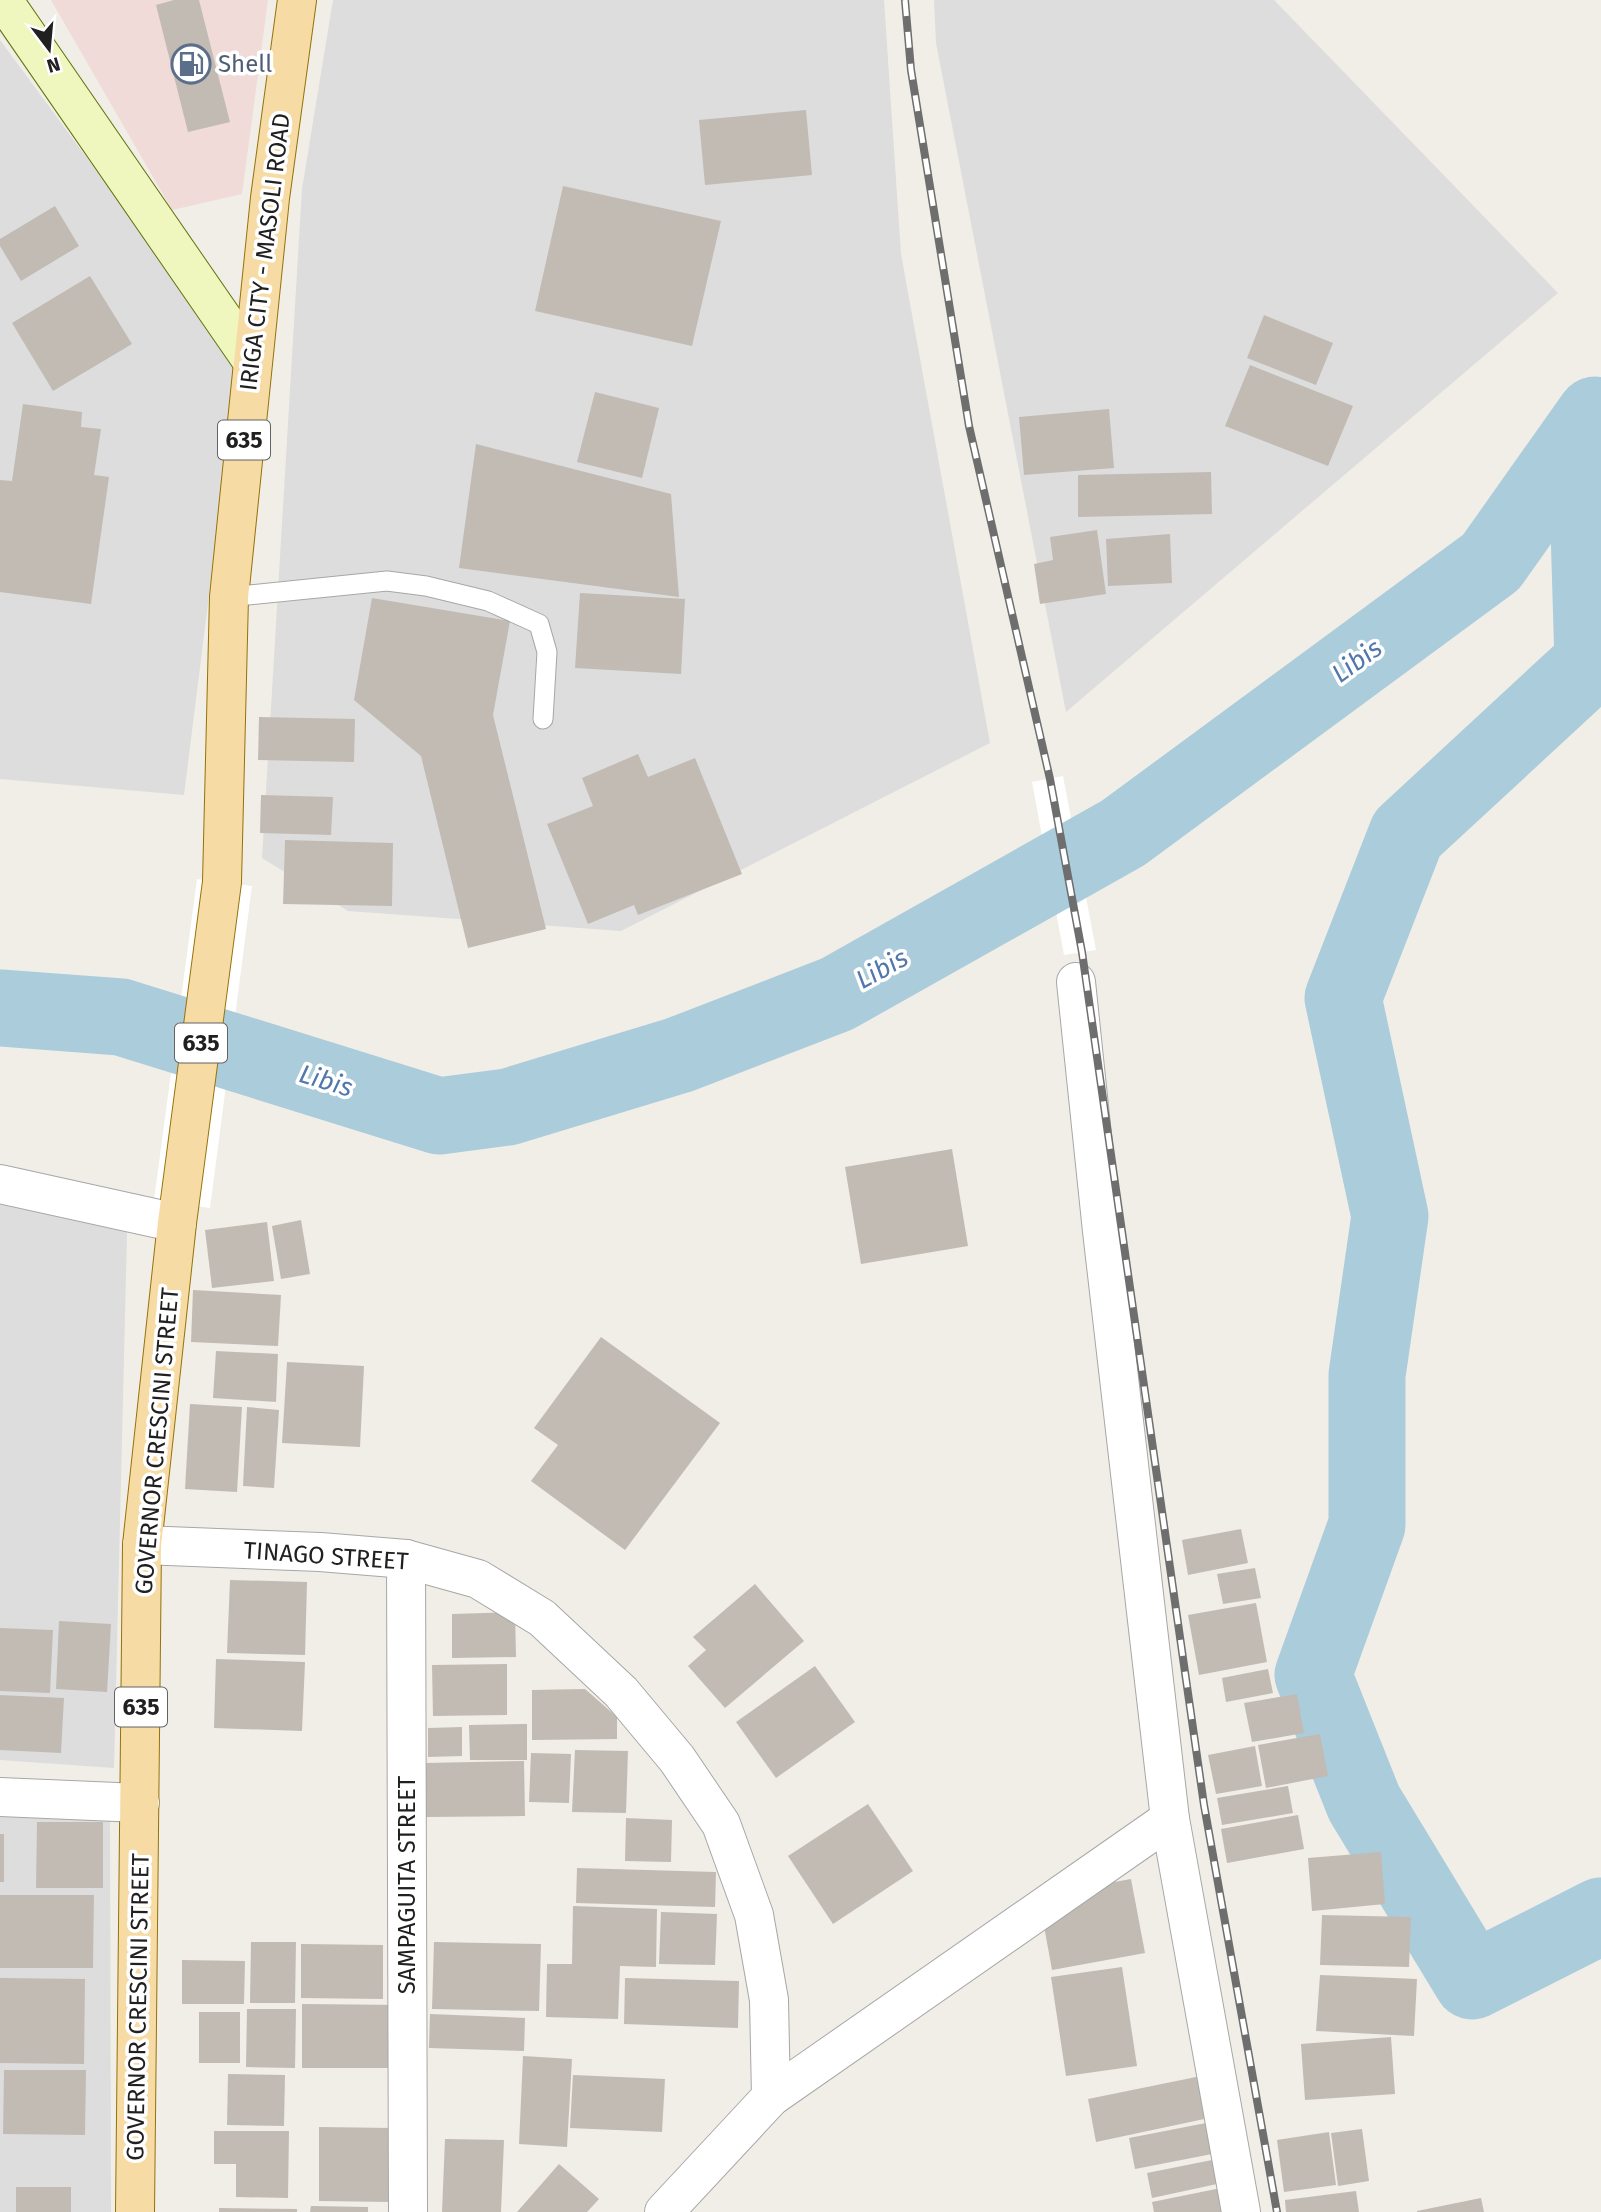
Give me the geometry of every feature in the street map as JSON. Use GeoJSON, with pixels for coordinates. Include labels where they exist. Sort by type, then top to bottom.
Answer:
{"type":"FeatureCollection","features":[{"type":"Feature","properties":{"kind":"main road","name":"IRIGA CITY - MASOLI ROAD"},"geometry":{"type":"LineString","coordinates":[[222,882],[229,597],[270,198],[296,0]]}},
{"type":"Feature","properties":{"kind":"main road","name":"GOVERNOR CRESCINI STREET"},"geometry":{"type":"LineString","coordinates":[[135,2212],[142,1545],[178,1213],[222,882]]}},
{"type":"Feature","properties":{"kind":"street"},"geometry":{"type":"LineString","coordinates":[[3,0],[252,361]]}},
{"type":"Feature","properties":{"kind":"street"},"geometry":{"type":"LineString","coordinates":[[1076,982],[1170,1819],[1241,2212]]}},
{"type":"Feature","properties":{"kind":"street"},"geometry":{"type":"LineString","coordinates":[[0,1184],[178,1213]]}},
{"type":"Feature","properties":{"kind":"street","name":"TINAGO STREET"},"geometry":{"type":"LineString","coordinates":[[142,1545],[320,1552],[406,1559],[478,1579],[542,1618],[621,1692],[677,1759],[720,1824],[754,1915],[769,2000],[771,2096]]}},
{"type":"Feature","properties":{"kind":"street","name":"SAMPAGUITA STREET"},"geometry":{"type":"LineString","coordinates":[[406,1559],[408,2212]]}},
{"type":"Feature","properties":{"kind":"street"},"geometry":{"type":"LineString","coordinates":[[0,1797],[140,1803]]}},
{"type":"Feature","properties":{"kind":"street"},"geometry":{"type":"LineString","coordinates":[[664,2212],[771,2096],[1170,1819]]}},
{"type":"Feature","properties":{"kind":"lane"},"geometry":{"type":"LineString","coordinates":[[229,597],[387,581],[426,586],[488,601],[539,624],[547,652],[544,719]]}},
{"type":"Feature","properties":{"kind":"shaded area"},"geometry":{"type":"Polygon","coordinates":[[[51,0],[268,0],[242,194],[172,210],[51,0]]]}},
{"type":"Feature","properties":{"kind":"shaded area"},"geometry":{"type":"Polygon","coordinates":[[[333,0],[884,0],[901,254],[990,743],[621,931],[348,911],[262,858],[302,189],[333,0]]]}},
{"type":"Feature","properties":{"kind":"shaded area"},"geometry":{"type":"Polygon","coordinates":[[[934,0],[1274,0],[1558,293],[1066,712],[936,43],[934,0]]]}},
{"type":"Feature","properties":{"kind":"shaded area"},"geometry":{"type":"Polygon","coordinates":[[[0,40],[238,363],[184,795],[0,779],[0,40]]]}},
{"type":"Feature","properties":{"kind":"shaded area"},"geometry":{"type":"Polygon","coordinates":[[[0,1181],[128,1193],[114,1768],[0,1760],[0,1181]]]}},
{"type":"Feature","properties":{"kind":"shaded area"},"geometry":{"type":"Polygon","coordinates":[[[0,1816],[110,1818],[111,2212],[0,2212],[0,1816]]]}},
{"type":"Feature","properties":{"kind":"pier"},"geometry":{"type":"Polygon","coordinates":[[[1063,776],[1096,950],[1064,955],[1032,782],[1063,776]]]}},
{"type":"Feature","properties":{"kind":"pier"},"geometry":{"type":"Polygon","coordinates":[[[197,879],[252,886],[210,1208],[154,1200],[197,879]]]}},
{"type":"Feature","properties":{"kind":"building"},"geometry":{"type":"Polygon","coordinates":[[[174,0],[199,0],[230,122],[188,132],[156,5],[174,0]]]}},
{"type":"Feature","properties":{"kind":"building"},"geometry":{"type":"Polygon","coordinates":[[[806,110],[812,175],[705,185],[699,120],[806,110]]]}},
{"type":"Feature","properties":{"kind":"building"},"geometry":{"type":"Polygon","coordinates":[[[563,186],[721,221],[692,346],[535,311],[563,186]]]}},
{"type":"Feature","properties":{"kind":"building"},"geometry":{"type":"Polygon","coordinates":[[[55,206],[79,246],[21,281],[0,246],[0,239],[55,206]]]}},
{"type":"Feature","properties":{"kind":"building"},"geometry":{"type":"Polygon","coordinates":[[[90,276],[132,344],[53,391],[12,323],[90,276]]]}},
{"type":"Feature","properties":{"kind":"building"},"geometry":{"type":"Polygon","coordinates":[[[1264,315],[1333,343],[1316,385],[1247,358],[1264,315]]]}},
{"type":"Feature","properties":{"kind":"building"},"geometry":{"type":"Polygon","coordinates":[[[1250,365],[1353,406],[1328,466],[1225,426],[1250,365]]]}},
{"type":"Feature","properties":{"kind":"building"},"geometry":{"type":"Polygon","coordinates":[[[595,392],[659,408],[642,478],[577,462],[595,392]]]}},
{"type":"Feature","properties":{"kind":"building"},"geometry":{"type":"Polygon","coordinates":[[[23,404],[82,412],[81,427],[101,429],[94,475],[109,477],[91,604],[0,592],[0,480],[12,481],[23,404]]]}},
{"type":"Feature","properties":{"kind":"building"},"geometry":{"type":"Polygon","coordinates":[[[1109,409],[1114,468],[1024,475],[1019,417],[1109,409]]]}},
{"type":"Feature","properties":{"kind":"building"},"geometry":{"type":"Polygon","coordinates":[[[476,444],[671,494],[679,597],[459,568],[476,444]]]}},
{"type":"Feature","properties":{"kind":"building"},"geometry":{"type":"Polygon","coordinates":[[[1211,472],[1212,514],[1078,517],[1078,475],[1211,472]]]}},
{"type":"Feature","properties":{"kind":"building"},"geometry":{"type":"Polygon","coordinates":[[[1097,530],[1106,594],[1040,604],[1034,564],[1053,560],[1050,537],[1097,530]]]}},
{"type":"Feature","properties":{"kind":"building"},"geometry":{"type":"Polygon","coordinates":[[[1170,534],[1172,583],[1108,586],[1106,539],[1170,534]]]}},
{"type":"Feature","properties":{"kind":"building"},"geometry":{"type":"Polygon","coordinates":[[[580,593],[685,599],[681,674],[575,668],[580,593]]]}},
{"type":"Feature","properties":{"kind":"building"},"geometry":{"type":"Polygon","coordinates":[[[372,598],[510,621],[493,715],[546,929],[468,948],[421,756],[354,700],[372,598]]]}},
{"type":"Feature","properties":{"kind":"building"},"geometry":{"type":"Polygon","coordinates":[[[259,717],[355,719],[354,762],[258,760],[259,717]]]}},
{"type":"Feature","properties":{"kind":"building"},"geometry":{"type":"Polygon","coordinates":[[[638,754],[648,777],[695,758],[742,874],[638,915],[634,905],[588,924],[547,824],[593,806],[582,778],[638,754]]]}},
{"type":"Feature","properties":{"kind":"building"},"geometry":{"type":"Polygon","coordinates":[[[261,795],[333,797],[331,835],[260,833],[261,795]]]}},
{"type":"Feature","properties":{"kind":"building"},"geometry":{"type":"Polygon","coordinates":[[[285,840],[393,843],[392,906],[283,904],[285,840]]]}},
{"type":"Feature","properties":{"kind":"building"},"geometry":{"type":"Polygon","coordinates":[[[952,1149],[968,1246],[861,1264],[845,1167],[952,1149]]]}},
{"type":"Feature","properties":{"kind":"building"},"geometry":{"type":"Polygon","coordinates":[[[301,1220],[310,1274],[281,1279],[272,1226],[301,1220]]]}},
{"type":"Feature","properties":{"kind":"building"},"geometry":{"type":"Polygon","coordinates":[[[267,1222],[274,1281],[212,1288],[205,1230],[267,1222]]]}},
{"type":"Feature","properties":{"kind":"building"},"geometry":{"type":"Polygon","coordinates":[[[193,1290],[281,1295],[278,1346],[191,1342],[193,1290]]]}},
{"type":"Feature","properties":{"kind":"building"},"geometry":{"type":"Polygon","coordinates":[[[601,1337],[720,1423],[625,1550],[531,1481],[558,1445],[534,1428],[601,1337]]]}},
{"type":"Feature","properties":{"kind":"building"},"geometry":{"type":"Polygon","coordinates":[[[216,1351],[278,1354],[276,1402],[213,1398],[216,1351]]]}},
{"type":"Feature","properties":{"kind":"building"},"geometry":{"type":"Polygon","coordinates":[[[287,1362],[364,1366],[360,1447],[282,1443],[287,1362]]]}},
{"type":"Feature","properties":{"kind":"building"},"geometry":{"type":"Polygon","coordinates":[[[190,1404],[242,1407],[237,1492],[185,1489],[190,1404]]]}},
{"type":"Feature","properties":{"kind":"building"},"geometry":{"type":"Polygon","coordinates":[[[247,1407],[279,1410],[274,1488],[243,1486],[247,1407]]]}},
{"type":"Feature","properties":{"kind":"building"},"geometry":{"type":"Polygon","coordinates":[[[1241,1529],[1248,1563],[1188,1575],[1182,1540],[1241,1529]]]}},
{"type":"Feature","properties":{"kind":"building"},"geometry":{"type":"Polygon","coordinates":[[[1255,1568],[1261,1598],[1223,1604],[1217,1574],[1255,1568]]]}},
{"type":"Feature","properties":{"kind":"building"},"geometry":{"type":"Polygon","coordinates":[[[230,1580],[307,1582],[305,1655],[227,1653],[230,1580]]]}},
{"type":"Feature","properties":{"kind":"building"},"geometry":{"type":"Polygon","coordinates":[[[755,1584],[804,1641],[725,1708],[688,1666],[706,1650],[693,1637],[755,1584]]]}},
{"type":"Feature","properties":{"kind":"building"},"geometry":{"type":"Polygon","coordinates":[[[1256,1603],[1267,1662],[1199,1675],[1188,1615],[1256,1603]]]}},
{"type":"Feature","properties":{"kind":"building"},"geometry":{"type":"Polygon","coordinates":[[[515,1612],[516,1657],[452,1658],[452,1614],[515,1612]]]}},
{"type":"Feature","properties":{"kind":"building"},"geometry":{"type":"Polygon","coordinates":[[[59,1621],[111,1624],[107,1692],[56,1689],[59,1621]]]}},
{"type":"Feature","properties":{"kind":"building"},"geometry":{"type":"Polygon","coordinates":[[[0,1628],[53,1630],[50,1693],[0,1691],[0,1628]]]}},
{"type":"Feature","properties":{"kind":"building"},"geometry":{"type":"Polygon","coordinates":[[[216,1659],[305,1662],[302,1731],[214,1728],[216,1659]]]}},
{"type":"Feature","properties":{"kind":"building"},"geometry":{"type":"Polygon","coordinates":[[[507,1664],[507,1715],[433,1716],[432,1665],[507,1664]]]}},
{"type":"Feature","properties":{"kind":"building"},"geometry":{"type":"Polygon","coordinates":[[[815,1666],[855,1722],[776,1778],[736,1722],[815,1666]]]}},
{"type":"Feature","properties":{"kind":"building"},"geometry":{"type":"Polygon","coordinates":[[[1268,1669],[1273,1693],[1226,1702],[1222,1678],[1268,1669]]]}},
{"type":"Feature","properties":{"kind":"building"},"geometry":{"type":"Polygon","coordinates":[[[585,1689],[617,1717],[617,1739],[532,1740],[532,1690],[585,1689]]]}},
{"type":"Feature","properties":{"kind":"building"},"geometry":{"type":"Polygon","coordinates":[[[1297,1694],[1304,1733],[1252,1742],[1244,1703],[1297,1694]]]}},
{"type":"Feature","properties":{"kind":"building"},"geometry":{"type":"Polygon","coordinates":[[[0,1695],[64,1698],[61,1753],[0,1750],[0,1695]]]}},
{"type":"Feature","properties":{"kind":"building"},"geometry":{"type":"Polygon","coordinates":[[[527,1724],[527,1760],[470,1760],[469,1725],[527,1724]]]}},
{"type":"Feature","properties":{"kind":"building"},"geometry":{"type":"Polygon","coordinates":[[[462,1727],[462,1756],[428,1757],[428,1728],[462,1727]]]}},
{"type":"Feature","properties":{"kind":"building"},"geometry":{"type":"Polygon","coordinates":[[[1320,1734],[1328,1776],[1266,1788],[1258,1745],[1320,1734]]]}},
{"type":"Feature","properties":{"kind":"building"},"geometry":{"type":"Polygon","coordinates":[[[1255,1746],[1262,1786],[1216,1794],[1208,1755],[1255,1746]]]}},
{"type":"Feature","properties":{"kind":"building"},"geometry":{"type":"Polygon","coordinates":[[[575,1750],[628,1751],[626,1813],[572,1812],[575,1750]]]}},
{"type":"Feature","properties":{"kind":"building"},"geometry":{"type":"Polygon","coordinates":[[[531,1753],[571,1754],[569,1803],[529,1802],[531,1753]]]}},
{"type":"Feature","properties":{"kind":"building"},"geometry":{"type":"Polygon","coordinates":[[[524,1761],[525,1816],[426,1817],[425,1763],[524,1761]]]}},
{"type":"Feature","properties":{"kind":"building"},"geometry":{"type":"Polygon","coordinates":[[[1288,1786],[1293,1813],[1222,1825],[1217,1798],[1288,1786]]]}},
{"type":"Feature","properties":{"kind":"building"},"geometry":{"type":"Polygon","coordinates":[[[868,1804],[913,1871],[833,1924],[788,1856],[868,1804]]]}},
{"type":"Feature","properties":{"kind":"building"},"geometry":{"type":"Polygon","coordinates":[[[1298,1815],[1304,1849],[1227,1863],[1221,1829],[1298,1815]]]}},
{"type":"Feature","properties":{"kind":"building"},"geometry":{"type":"Polygon","coordinates":[[[626,1818],[672,1820],[671,1862],[625,1861],[626,1818]]]}},
{"type":"Feature","properties":{"kind":"building"},"geometry":{"type":"Polygon","coordinates":[[[37,1822],[103,1822],[103,1888],[36,1888],[37,1822]]]}},
{"type":"Feature","properties":{"kind":"building"},"geometry":{"type":"Polygon","coordinates":[[[0,1834],[4,1834],[4,1882],[0,1882],[0,1834]]]}},
{"type":"Feature","properties":{"kind":"building"},"geometry":{"type":"Polygon","coordinates":[[[1381,1852],[1385,1904],[1312,1911],[1308,1858],[1381,1852]]]}},
{"type":"Feature","properties":{"kind":"building"},"geometry":{"type":"Polygon","coordinates":[[[577,1868],[716,1872],[715,1907],[576,1903],[577,1868]]]}},
{"type":"Feature","properties":{"kind":"building"},"geometry":{"type":"Polygon","coordinates":[[[1131,1879],[1145,1953],[1052,1970],[1044,1926],[1087,1887],[1131,1879]]]}},
{"type":"Feature","properties":{"kind":"building"},"geometry":{"type":"Polygon","coordinates":[[[0,1895],[94,1895],[93,1968],[0,1968],[0,1895]]]}},
{"type":"Feature","properties":{"kind":"building"},"geometry":{"type":"Polygon","coordinates":[[[573,1906],[657,1909],[656,1967],[620,1966],[618,2019],[546,2017],[547,1964],[572,1964],[573,1906]]]}},
{"type":"Feature","properties":{"kind":"building"},"geometry":{"type":"Polygon","coordinates":[[[661,1912],[717,1914],[715,1965],[659,1964],[661,1912]]]}},
{"type":"Feature","properties":{"kind":"building"},"geometry":{"type":"Polygon","coordinates":[[[1322,1915],[1411,1917],[1409,1967],[1320,1965],[1322,1915]]]}},
{"type":"Feature","properties":{"kind":"building"},"geometry":{"type":"Polygon","coordinates":[[[251,1942],[296,1942],[295,2003],[250,2003],[251,1942]]]}},
{"type":"Feature","properties":{"kind":"building"},"geometry":{"type":"Polygon","coordinates":[[[434,1942],[541,1944],[539,2011],[432,2009],[434,1942]]]}},
{"type":"Feature","properties":{"kind":"building"},"geometry":{"type":"Polygon","coordinates":[[[301,1944],[383,1945],[383,1999],[301,1998],[301,1944]]]}},
{"type":"Feature","properties":{"kind":"building"},"geometry":{"type":"Polygon","coordinates":[[[182,1960],[245,1961],[244,2004],[182,2004],[182,1960]]]}},
{"type":"Feature","properties":{"kind":"building"},"geometry":{"type":"Polygon","coordinates":[[[1122,1967],[1137,2066],[1066,2076],[1051,1977],[1122,1967]]]}},
{"type":"Feature","properties":{"kind":"building"},"geometry":{"type":"Polygon","coordinates":[[[1320,1975],[1417,1979],[1414,2036],[1316,2031],[1320,1975]]]}},
{"type":"Feature","properties":{"kind":"building"},"geometry":{"type":"Polygon","coordinates":[[[0,1978],[85,1979],[84,2064],[0,2063],[0,1978]]]}},
{"type":"Feature","properties":{"kind":"building"},"geometry":{"type":"Polygon","coordinates":[[[625,1978],[739,1981],[738,2028],[624,2024],[625,1978]]]}},
{"type":"Feature","properties":{"kind":"building"},"geometry":{"type":"Polygon","coordinates":[[[302,2004],[404,2005],[403,2068],[302,2068],[302,2004]]]}},
{"type":"Feature","properties":{"kind":"building"},"geometry":{"type":"Polygon","coordinates":[[[247,2009],[296,2009],[295,2068],[246,2067],[247,2009]]]}},
{"type":"Feature","properties":{"kind":"building"},"geometry":{"type":"Polygon","coordinates":[[[199,2012],[240,2012],[240,2063],[199,2063],[199,2012]]]}},
{"type":"Feature","properties":{"kind":"building"},"geometry":{"type":"Polygon","coordinates":[[[430,2014],[525,2018],[524,2051],[429,2048],[430,2014]]]}},
{"type":"Feature","properties":{"kind":"building"},"geometry":{"type":"Polygon","coordinates":[[[1391,2037],[1395,2094],[1305,2100],[1301,2044],[1391,2037]]]}},
{"type":"Feature","properties":{"kind":"building"},"geometry":{"type":"Polygon","coordinates":[[[523,2056],[572,2059],[567,2147],[519,2144],[523,2056]]]}},
{"type":"Feature","properties":{"kind":"building"},"geometry":{"type":"Polygon","coordinates":[[[4,2070],[86,2070],[85,2135],[3,2134],[4,2070]]]}},
{"type":"Feature","properties":{"kind":"building"},"geometry":{"type":"Polygon","coordinates":[[[228,2074],[285,2075],[284,2126],[227,2125],[228,2074]]]}},
{"type":"Feature","properties":{"kind":"building"},"geometry":{"type":"Polygon","coordinates":[[[573,2075],[665,2079],[662,2132],[570,2128],[573,2075]]]}},
{"type":"Feature","properties":{"kind":"building"},"geometry":{"type":"Polygon","coordinates":[[[1201,2076],[1209,2118],[1096,2142],[1088,2099],[1201,2076]]]}},
{"type":"Feature","properties":{"kind":"building"},"geometry":{"type":"Polygon","coordinates":[[[1206,2123],[1212,2154],[1135,2169],[1129,2138],[1206,2123]]]}},
{"type":"Feature","properties":{"kind":"building"},"geometry":{"type":"Polygon","coordinates":[[[319,2127],[393,2128],[392,2202],[319,2201],[319,2127]]]}},
{"type":"Feature","properties":{"kind":"building"},"geometry":{"type":"Polygon","coordinates":[[[1362,2129],[1369,2181],[1338,2186],[1331,2133],[1362,2129]]]}},
{"type":"Feature","properties":{"kind":"building"},"geometry":{"type":"Polygon","coordinates":[[[214,2131],[289,2131],[288,2198],[236,2197],[236,2164],[214,2164],[214,2131]]]}},
{"type":"Feature","properties":{"kind":"building"},"geometry":{"type":"Polygon","coordinates":[[[1329,2132],[1336,2185],[1284,2192],[1277,2140],[1329,2132]]]}},
{"type":"Feature","properties":{"kind":"building"},"geometry":{"type":"Polygon","coordinates":[[[445,2139],[504,2140],[501,2212],[442,2212],[445,2139]]]}},
{"type":"Feature","properties":{"kind":"building"},"geometry":{"type":"Polygon","coordinates":[[[1212,2160],[1217,2184],[1152,2198],[1147,2173],[1212,2160]]]}},
{"type":"Feature","properties":{"kind":"building"},"geometry":{"type":"Polygon","coordinates":[[[559,2164],[599,2199],[587,2212],[517,2212],[559,2164]]]}},
{"type":"Feature","properties":{"kind":"building"},"geometry":{"type":"Polygon","coordinates":[[[16,2187],[71,2187],[71,2212],[16,2212],[16,2187]]]}},
{"type":"Feature","properties":{"kind":"building"},"geometry":{"type":"Polygon","coordinates":[[[1221,2188],[1226,2212],[1154,2212],[1152,2202],[1221,2188]]]}},
{"type":"Feature","properties":{"kind":"building"},"geometry":{"type":"Polygon","coordinates":[[[1356,2191],[1359,2212],[1286,2212],[1285,2200],[1356,2191]]]}},
{"type":"Feature","properties":{"kind":"building"},"geometry":{"type":"Polygon","coordinates":[[[1481,2198],[1484,2212],[1417,2212],[1417,2211],[1481,2198]]]}},
{"type":"Feature","properties":{"kind":"building"},"geometry":{"type":"Polygon","coordinates":[[[311,2206],[368,2207],[368,2212],[310,2212],[311,2206]]]}},
{"type":"Feature","properties":{"kind":"building"},"geometry":{"type":"Polygon","coordinates":[[[219,2208],[297,2209],[297,2212],[219,2212],[219,2208]]]}},
{"type":"Feature","properties":{"kind":"waterway","name":"Libis"},"geometry":{"type":"LineString","coordinates":[[0,1008],[121,1017],[439,1116],[508,1107],[679,1055],[837,994],[1123,833],[1491,562],[1595,415]]}},
{"type":"Feature","properties":{"kind":"waterway"},"geometry":{"type":"LineString","coordinates":[[1586,429],[1593,662],[1407,834],[1343,998],[1390,1216],[1367,1375],[1367,1525],[1313,1675],[1364,1803],[1472,1981],[1601,1916]]}},
{"type":"Feature","properties":{"kind":"railway"},"geometry":{"type":"LineString","coordinates":[[905,0],[911,70],[969,426],[1050,779],[1082,952],[1204,1805],[1277,2212]]}},
{"type":"Feature","properties":{"kind":"place","name":"Shell"},"geometry":{"type":"Point","coordinates":[191,64]}}]}
